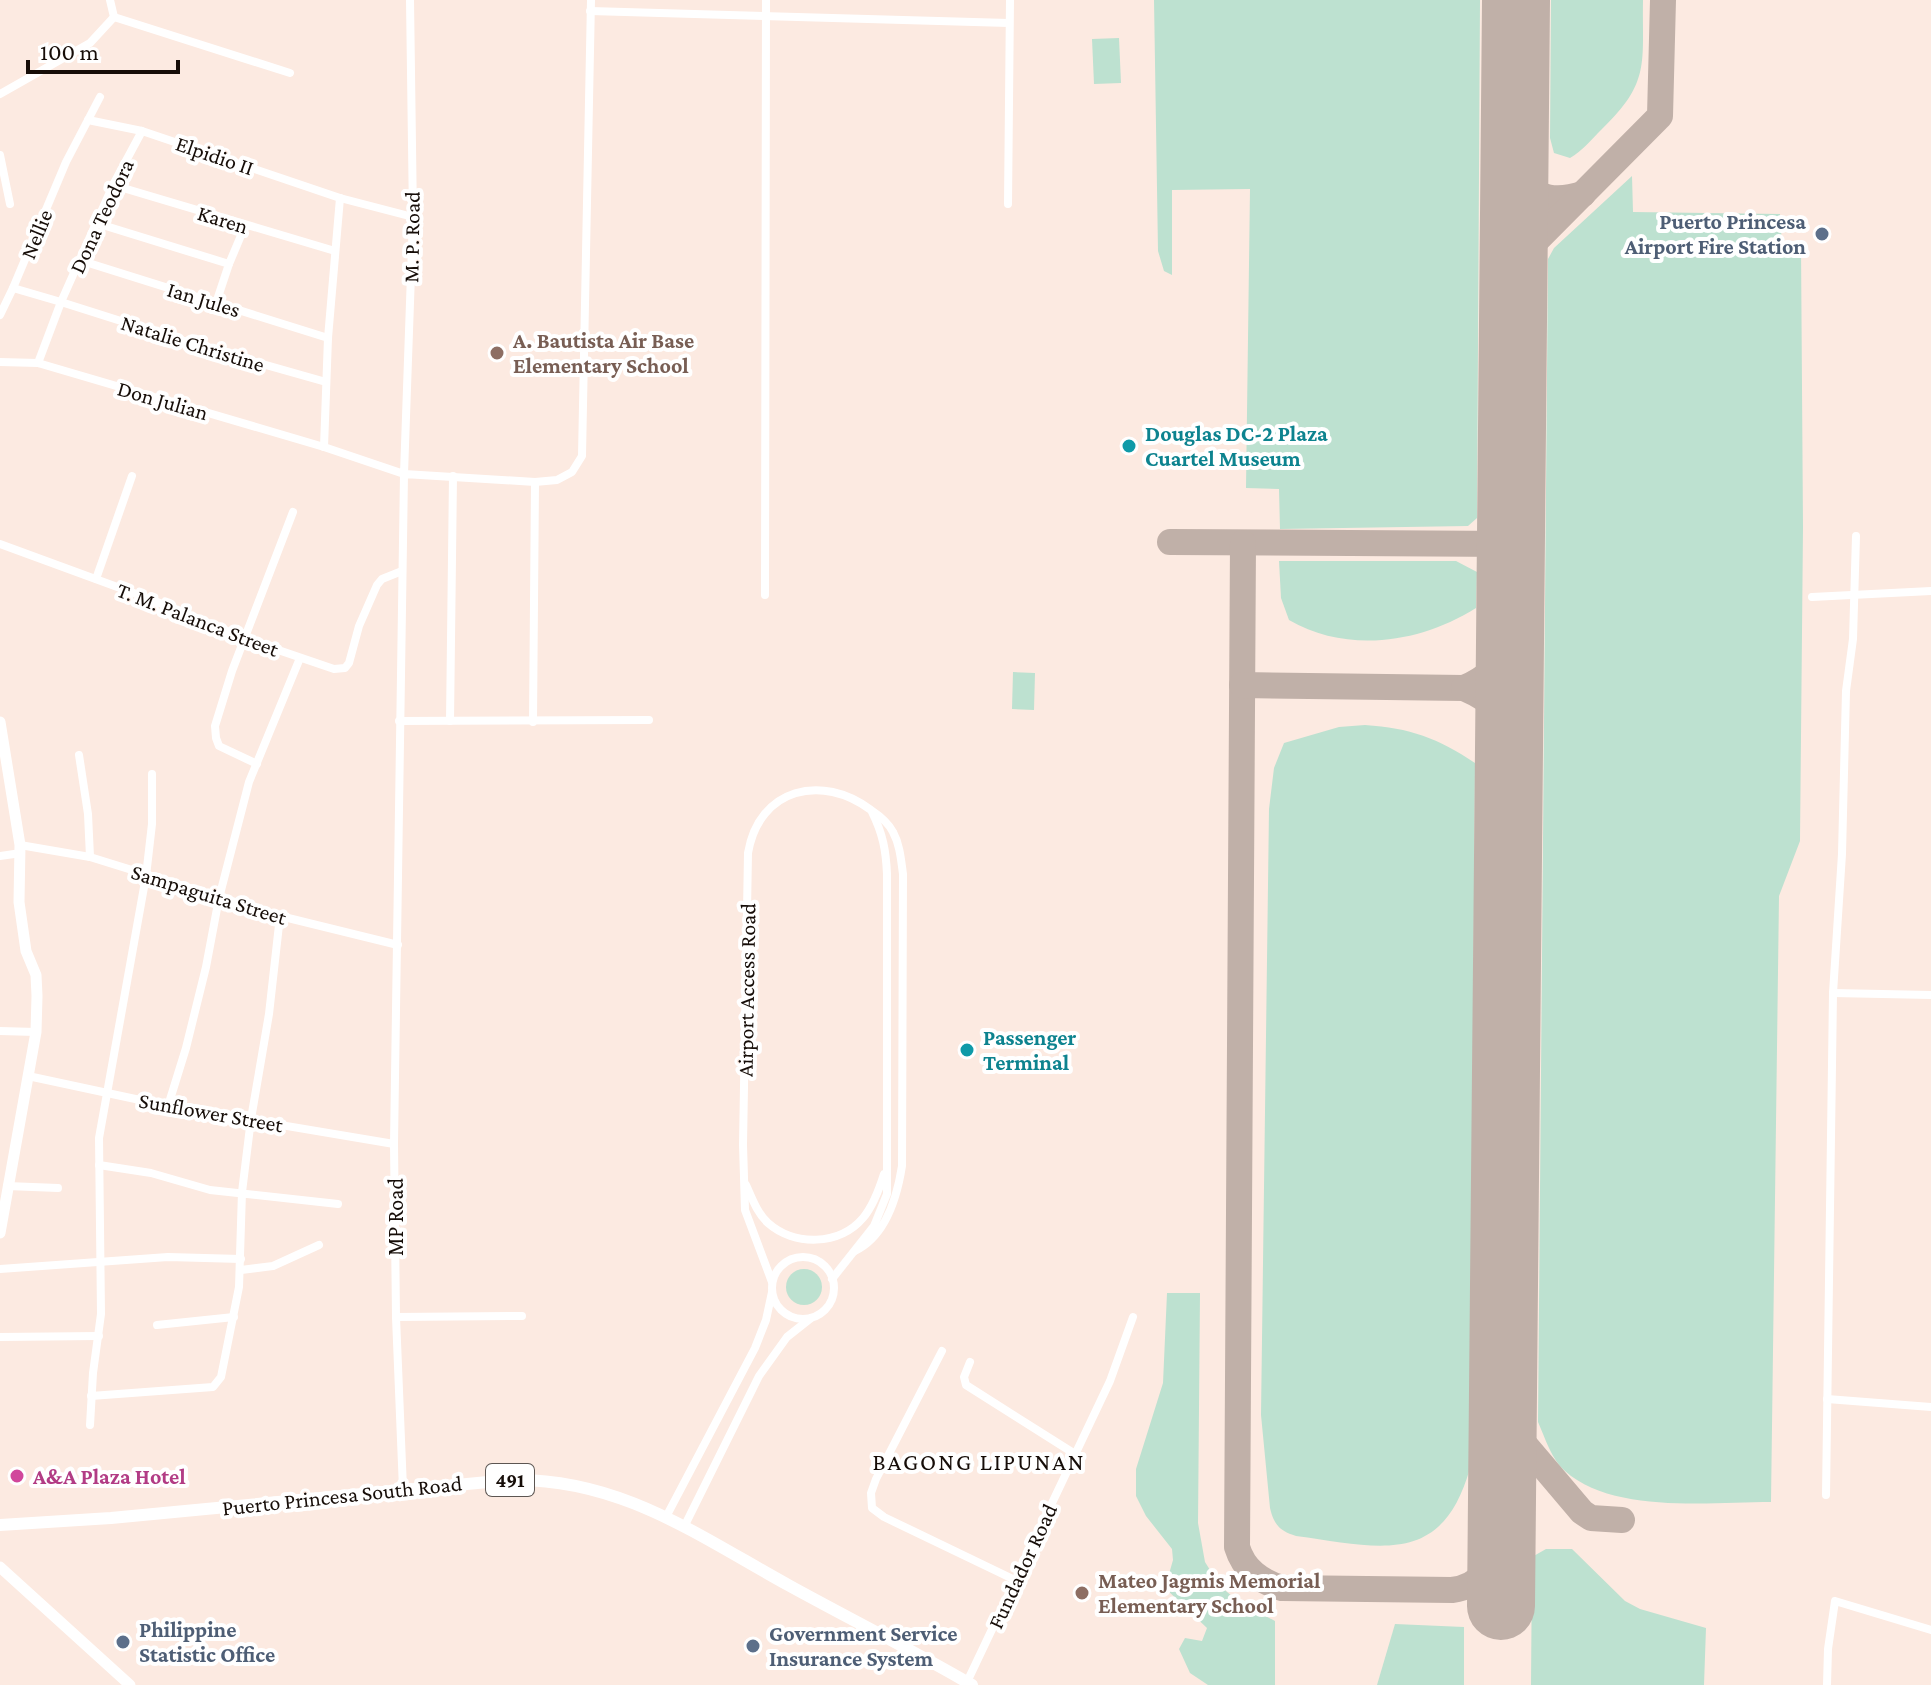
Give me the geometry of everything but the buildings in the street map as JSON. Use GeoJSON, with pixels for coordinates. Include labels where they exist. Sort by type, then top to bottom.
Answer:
{"type":"FeatureCollection","features":[{"type":"Feature","properties":{"kind":"main road","name":"Puerto Princesa South Road"},"geometry":{"type":"LineString","coordinates":[[5,1525],[111,1518],[509,1480],[562,1482],[623,1498],[666,1517],[970,1684]]}},
{"type":"Feature","properties":{"kind":"main road"},"geometry":{"type":"LineString","coordinates":[[0,1538],[5,1525]]}},
{"type":"Feature","properties":{"kind":"street"},"geometry":{"type":"LineString","coordinates":[[110,0],[114,17]]}},
{"type":"Feature","properties":{"kind":"street","name":"M. P. Road"},"geometry":{"type":"LineString","coordinates":[[399,721],[413,217],[410,0]]}},
{"type":"Feature","properties":{"kind":"street"},"geometry":{"type":"LineString","coordinates":[[533,722],[535,482],[565,476],[572,472],[582,456],[591,0]]}},
{"type":"Feature","properties":{"kind":"street"},"geometry":{"type":"LineString","coordinates":[[765,595],[766,0]]}},
{"type":"Feature","properties":{"kind":"street"},"geometry":{"type":"LineString","coordinates":[[1008,204],[1010,0]]}},
{"type":"Feature","properties":{"kind":"street"},"geometry":{"type":"LineString","coordinates":[[590,11],[1009,23]]}},
{"type":"Feature","properties":{"kind":"street"},"geometry":{"type":"LineString","coordinates":[[114,17],[290,73]]}},
{"type":"Feature","properties":{"kind":"street"},"geometry":{"type":"LineString","coordinates":[[0,94],[90,43],[114,17]]}},
{"type":"Feature","properties":{"kind":"street","name":"Nellie"},"geometry":{"type":"LineString","coordinates":[[61,302],[13,288],[66,162],[100,97]]}},
{"type":"Feature","properties":{"kind":"street","name":"Elpidio II"},"geometry":{"type":"LineString","coordinates":[[88,120],[142,131],[340,198],[413,217]]}},
{"type":"Feature","properties":{"kind":"street","name":"Dona Teodora"},"geometry":{"type":"LineString","coordinates":[[61,302],[113,185],[142,131]]}},
{"type":"Feature","properties":{"kind":"street"},"geometry":{"type":"LineString","coordinates":[[0,155],[10,204]]}},
{"type":"Feature","properties":{"kind":"street","name":"Karen"},"geometry":{"type":"LineString","coordinates":[[113,185],[335,251]]}},
{"type":"Feature","properties":{"kind":"street"},"geometry":{"type":"LineString","coordinates":[[324,447],[328,338],[340,198]]}},
{"type":"Feature","properties":{"kind":"street"},"geometry":{"type":"LineString","coordinates":[[96,223],[229,264]]}},
{"type":"Feature","properties":{"kind":"street"},"geometry":{"type":"LineString","coordinates":[[216,303],[245,226]]}},
{"type":"Feature","properties":{"kind":"street","name":"Ian Jules"},"geometry":{"type":"LineString","coordinates":[[79,260],[328,338]]}},
{"type":"Feature","properties":{"kind":"street"},"geometry":{"type":"LineString","coordinates":[[0,315],[13,288]]}},
{"type":"Feature","properties":{"kind":"street"},"geometry":{"type":"LineString","coordinates":[[38,363],[61,302]]}},
{"type":"Feature","properties":{"kind":"street","name":"Natalie Christine"},"geometry":{"type":"LineString","coordinates":[[61,302],[326,382]]}},
{"type":"Feature","properties":{"kind":"street","name":"Don Julian"},"geometry":{"type":"LineString","coordinates":[[0,362],[38,363],[324,447],[404,474],[535,482]]}},
{"type":"Feature","properties":{"kind":"street"},"geometry":{"type":"LineString","coordinates":[[96,579],[132,476]]}},
{"type":"Feature","properties":{"kind":"street"},"geometry":{"type":"LineString","coordinates":[[450,721],[453,476]]}},
{"type":"Feature","properties":{"kind":"street"},"geometry":{"type":"LineString","coordinates":[[257,764],[219,746],[215,726],[293,512]]}},
{"type":"Feature","properties":{"kind":"street"},"geometry":{"type":"LineString","coordinates":[[1826,1495],[1833,993],[1856,536]]}},
{"type":"Feature","properties":{"kind":"street","name":"T. M. Palanca Street"},"geometry":{"type":"LineString","coordinates":[[0,544],[246,639],[334,669],[345,668],[349,663],[377,585],[382,579],[402,571]]}},
{"type":"Feature","properties":{"kind":"street"},"geometry":{"type":"LineString","coordinates":[[1812,597],[1931,591]]}},
{"type":"Feature","properties":{"kind":"street"},"geometry":{"type":"LineString","coordinates":[[168,1106],[206,967],[219,898],[257,764],[300,658]]}},
{"type":"Feature","properties":{"kind":"street"},"geometry":{"type":"LineString","coordinates":[[399,721],[649,720]]}},
{"type":"Feature","properties":{"kind":"street","name":"MP Road"},"geometry":{"type":"LineString","coordinates":[[399,721],[394,1144],[396,1317],[403,1489]]}},
{"type":"Feature","properties":{"kind":"street"},"geometry":{"type":"LineString","coordinates":[[0,722],[21,849],[19,902],[26,951],[36,975],[36,1032],[4,1190],[0,1233]]}},
{"type":"Feature","properties":{"kind":"street"},"geometry":{"type":"LineString","coordinates":[[79,755],[88,814],[90,857]]}},
{"type":"Feature","properties":{"kind":"street"},"geometry":{"type":"LineString","coordinates":[[90,1425],[94,1358],[99,1336],[102,1263],[99,1138],[146,876],[152,824],[152,774]]}},
{"type":"Feature","properties":{"kind":"street","name":"Airport Access Road"},"geometry":{"type":"LineString","coordinates":[[772,1287],[745,1210],[744,1022],[750,839],[766,811],[802,790],[840,792],[859,799],[883,818],[895,835],[903,874],[903,1135],[899,1182],[890,1209],[873,1240],[855,1251]]}},
{"type":"Feature","properties":{"kind":"street","name":"Airport Access Road"},"geometry":{"type":"LineString","coordinates":[[832,1279],[874,1226],[885,1203],[888,1184],[887,874],[881,831],[870,808]]}},
{"type":"Feature","properties":{"kind":"street","name":"Sampaguita Street"},"geometry":{"type":"LineString","coordinates":[[0,856],[21,849],[90,857],[280,916],[398,945]]}},
{"type":"Feature","properties":{"kind":"street"},"geometry":{"type":"LineString","coordinates":[[91,1396],[216,1386],[221,1377],[241,1270],[242,1192],[269,1014],[280,916]]}},
{"type":"Feature","properties":{"kind":"street"},"geometry":{"type":"LineString","coordinates":[[1833,993],[1931,995]]}},
{"type":"Feature","properties":{"kind":"street"},"geometry":{"type":"LineString","coordinates":[[0,1031],[36,1032]]}},
{"type":"Feature","properties":{"kind":"street","name":"Sunflower Street"},"geometry":{"type":"LineString","coordinates":[[28,1076],[168,1106],[394,1144]]}},
{"type":"Feature","properties":{"kind":"street"},"geometry":{"type":"LineString","coordinates":[[99,1165],[151,1173],[210,1190],[338,1204]]}},
{"type":"Feature","properties":{"kind":"street"},"geometry":{"type":"LineString","coordinates":[[744,1180],[760,1214],[777,1230],[796,1238],[823,1239],[843,1233],[859,1222],[872,1205],[886,1170]]}},
{"type":"Feature","properties":{"kind":"street"},"geometry":{"type":"LineString","coordinates":[[4,1190],[58,1188]]}},
{"type":"Feature","properties":{"kind":"street"},"geometry":{"type":"LineString","coordinates":[[241,1270],[273,1266],[319,1245]]}},
{"type":"Feature","properties":{"kind":"street"},"geometry":{"type":"LineString","coordinates":[[0,1269],[168,1257],[241,1259]]}},
{"type":"Feature","properties":{"kind":"street"},"geometry":{"type":"LineString","coordinates":[[666,1517],[755,1348],[781,1266],[797,1257],[815,1259],[823,1264],[832,1279],[834,1287],[830,1303],[787,1337],[759,1376],[684,1527]]}},
{"type":"Feature","properties":{"kind":"street"},"geometry":{"type":"LineString","coordinates":[[772,1287],[779,1308],[786,1314],[811,1318]]}},
{"type":"Feature","properties":{"kind":"street"},"geometry":{"type":"LineString","coordinates":[[396,1317],[522,1316]]}},
{"type":"Feature","properties":{"kind":"street"},"geometry":{"type":"LineString","coordinates":[[157,1325],[234,1317]]}},
{"type":"Feature","properties":{"kind":"street","name":"Fundador Road"},"geometry":{"type":"LineString","coordinates":[[970,1684],[1015,1580],[1110,1381],[1133,1317]]}},
{"type":"Feature","properties":{"kind":"street"},"geometry":{"type":"LineString","coordinates":[[0,1337],[99,1336]]}},
{"type":"Feature","properties":{"kind":"street"},"geometry":{"type":"LineString","coordinates":[[942,1351],[876,1479],[871,1493],[872,1508],[884,1517],[1015,1580]]}},
{"type":"Feature","properties":{"kind":"street"},"geometry":{"type":"LineString","coordinates":[[970,1362],[964,1377],[966,1385],[1075,1454]]}},
{"type":"Feature","properties":{"kind":"street"},"geometry":{"type":"LineString","coordinates":[[1827,1399],[1931,1407]]}},
{"type":"Feature","properties":{"kind":"street"},"geometry":{"type":"LineString","coordinates":[[0,1568],[130,1685]]}},
{"type":"Feature","properties":{"kind":"street"},"geometry":{"type":"LineString","coordinates":[[1827,1685],[1828,1649],[1835,1601],[1931,1630]]}},
{"type":"Feature","properties":{"kind":"green space"},"geometry":{"type":"Polygon","coordinates":[[[1154,0],[1480,0],[1477,518],[1468,526],[1280,529],[1279,489],[1246,488],[1250,189],[1172,190],[1172,275],[1164,271],[1158,251],[1154,0]]]}},
{"type":"Feature","properties":{"kind":"green space"},"geometry":{"type":"Polygon","coordinates":[[[1551,0],[1643,0],[1643,56],[1636,84],[1618,113],[1570,158],[1554,153],[1550,138],[1551,0]]]}},
{"type":"Feature","properties":{"kind":"green space"},"geometry":{"type":"Polygon","coordinates":[[[1119,38],[1121,83],[1094,84],[1092,39],[1119,38]]]}},
{"type":"Feature","properties":{"kind":"green space"},"geometry":{"type":"Polygon","coordinates":[[[1632,176],[1633,212],[1780,214],[1782,245],[1801,246],[1803,527],[1800,841],[1779,896],[1771,1502],[1663,1503],[1609,1494],[1585,1485],[1560,1466],[1538,1422],[1548,259],[1554,248],[1632,176]]]}},
{"type":"Feature","properties":{"kind":"green space"},"geometry":{"type":"Polygon","coordinates":[[[1279,561],[1456,561],[1477,572],[1476,608],[1454,620],[1408,636],[1384,640],[1335,637],[1289,620],[1281,598],[1279,561]]]}},
{"type":"Feature","properties":{"kind":"green space"},"geometry":{"type":"Polygon","coordinates":[[[1013,672],[1035,673],[1034,710],[1012,709],[1013,672]]]}},
{"type":"Feature","properties":{"kind":"green space"},"geometry":{"type":"Polygon","coordinates":[[[1365,725],[1423,736],[1475,763],[1470,1468],[1458,1500],[1443,1522],[1425,1536],[1404,1544],[1380,1546],[1296,1536],[1278,1526],[1270,1508],[1261,1415],[1269,809],[1274,768],[1284,743],[1339,727],[1365,725]]]}},
{"type":"Feature","properties":{"kind":"green space"},"geometry":{"type":"Polygon","coordinates":[[[804,1269],[817,1274],[822,1287],[817,1300],[804,1305],[791,1300],[786,1287],[791,1274],[804,1269]]]}},
{"type":"Feature","properties":{"kind":"green space"},"geometry":{"type":"Polygon","coordinates":[[[1167,1293],[1200,1293],[1198,1523],[1205,1562],[1220,1586],[1239,1602],[1275,1621],[1275,1685],[1208,1685],[1190,1673],[1179,1649],[1185,1638],[1202,1641],[1207,1628],[1165,1588],[1173,1560],[1172,1549],[1146,1516],[1136,1496],[1136,1469],[1163,1383],[1167,1293]]]}},
{"type":"Feature","properties":{"kind":"green space"},"geometry":{"type":"Polygon","coordinates":[[[1546,1549],[1572,1549],[1625,1601],[1640,1609],[1706,1628],[1704,1685],[1531,1685],[1532,1557],[1546,1549]]]}},
{"type":"Feature","properties":{"kind":"green space"},"geometry":{"type":"Polygon","coordinates":[[[1395,1624],[1464,1627],[1464,1685],[1377,1685],[1395,1624]]]}},
{"type":"Feature","properties":{"kind":"taxiway"},"geometry":{"type":"LineString","coordinates":[[1513,267],[1660,116],[1663,0]]}},
{"type":"Feature","properties":{"kind":"taxiway"},"geometry":{"type":"LineString","coordinates":[[1514,184],[1548,197],[1583,194]]}},
{"type":"Feature","properties":{"kind":"taxiway"},"geometry":{"type":"LineString","coordinates":[[1170,542],[1511,544]]}},
{"type":"Feature","properties":{"kind":"taxiway"},"geometry":{"type":"LineString","coordinates":[[1243,543],[1237,1547],[1254,1574],[1282,1588],[1452,1590],[1463,1588],[1480,1578],[1491,1563],[1502,1534]]}},
{"type":"Feature","properties":{"kind":"taxiway"},"geometry":{"type":"LineString","coordinates":[[1464,688],[1493,670],[1510,640]]}},
{"type":"Feature","properties":{"kind":"taxiway"},"geometry":{"type":"LineString","coordinates":[[1242,685],[1464,688],[1484,698],[1497,710],[1509,747]]}},
{"type":"Feature","properties":{"kind":"taxiway"},"geometry":{"type":"LineString","coordinates":[[1503,1408],[1520,1439],[1582,1512],[1591,1518],[1622,1520]]}},
{"type":"Feature","properties":{"kind":"runway"},"geometry":{"type":"LineString","coordinates":[[1501,1606],[1516,0]]}},
{"type":"Feature","properties":{"kind":"place","name":"Puerto Princesa Airport Fire Station"},"geometry":{"type":"Point","coordinates":[1822,234]}},
{"type":"Feature","properties":{"kind":"place","name":"A. Bautista Air Base Elementary School"},"geometry":{"type":"Point","coordinates":[497,353]}},
{"type":"Feature","properties":{"kind":"place","name":"Douglas DC-2 Plaza Cuartel Museum"},"geometry":{"type":"Point","coordinates":[1129,446]}},
{"type":"Feature","properties":{"kind":"place","name":"Passenger Terminal"},"geometry":{"type":"Point","coordinates":[967,1050]}},
{"type":"Feature","properties":{"kind":"place","name":"A&A Plaza Hotel"},"geometry":{"type":"Point","coordinates":[17,1476]}},
{"type":"Feature","properties":{"kind":"place","name":"Mateo Jagmis Memorial Elementary School"},"geometry":{"type":"Point","coordinates":[1082,1593]}},
{"type":"Feature","properties":{"kind":"place","name":"Philippine Statistic Office"},"geometry":{"type":"Point","coordinates":[123,1642]}},
{"type":"Feature","properties":{"kind":"place","name":"Government Service Insurance System"},"geometry":{"type":"Point","coordinates":[753,1646]}},
{"type":"Feature","properties":{"kind":"district","name":"BAGONG LIPUNAN"},"geometry":{"type":"Point","coordinates":[979,1462]}}]}
